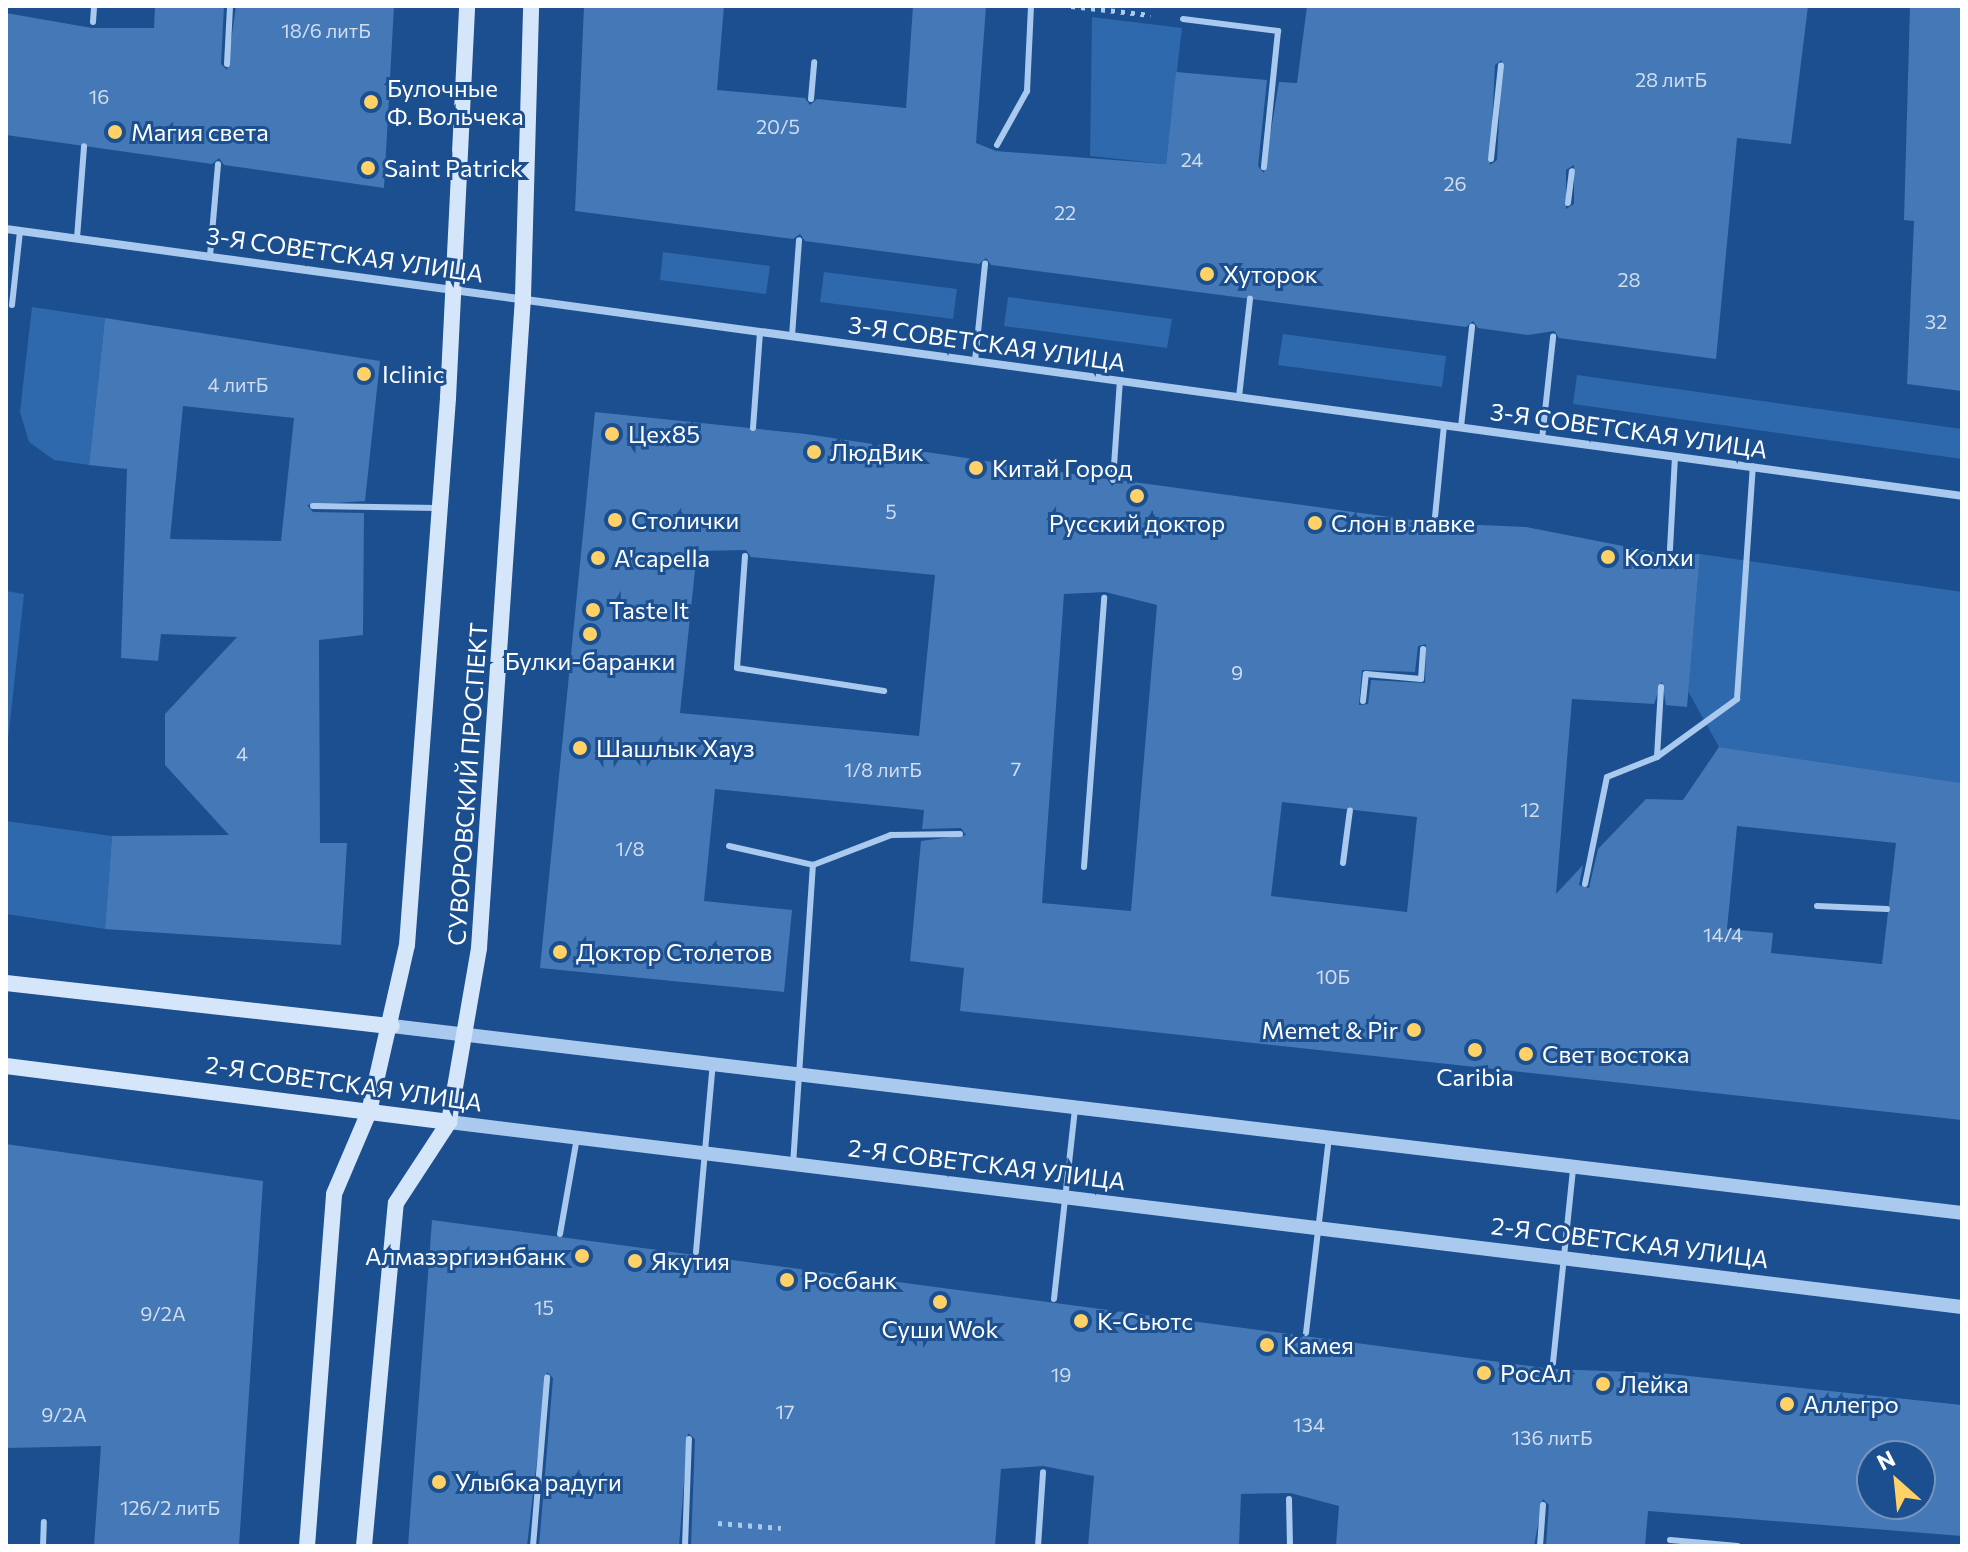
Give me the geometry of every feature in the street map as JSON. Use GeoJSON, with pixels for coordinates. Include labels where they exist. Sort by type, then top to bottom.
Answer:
{"type":"FeatureCollection","features":[{"type":"Feature","properties":{"kind":"main road","name":"СУВОРОВСКИЙ ПРОСПЕКТ"},"geometry":{"type":"LineString","coordinates":[[307,1546],[334,1194],[369,1112],[392,1026],[407,945],[440,508],[467,6]]}},
{"type":"Feature","properties":{"kind":"main road","name":"СУВОРОВСКИЙ ПРОСПЕКТ"},"geometry":{"type":"LineString","coordinates":[[364,1546],[396,1203],[449,1122],[467,1031],[493,761],[523,297],[531,6]]}},
{"type":"Feature","properties":{"kind":"main road"},"geometry":{"type":"LineString","coordinates":[[6,983],[392,1026]]}},
{"type":"Feature","properties":{"kind":"main road","name":"2-Я СОВЕТСКАЯ УЛИЦА"},"geometry":{"type":"LineString","coordinates":[[6,1066],[449,1122]]}},
{"type":"Feature","properties":{"kind":"street","name":"3-Я СОВЕТСКАЯ УЛИЦА"},"geometry":{"type":"LineString","coordinates":[[6,229],[523,297],[1962,496]]}},
{"type":"Feature","properties":{"kind":"street"},"geometry":{"type":"LineString","coordinates":[[392,1026],[467,1031],[799,1070],[1962,1213]]}},
{"type":"Feature","properties":{"kind":"street","name":"2-Я СОВЕТСКАЯ УЛИЦА"},"geometry":{"type":"LineString","coordinates":[[449,1122],[1962,1307]]}},
{"type":"Feature","properties":{"kind":"lane"},"geometry":{"type":"LineString","coordinates":[[93,22],[94,6]]}},
{"type":"Feature","properties":{"kind":"lane"},"geometry":{"type":"LineString","coordinates":[[227,64],[230,6]]}},
{"type":"Feature","properties":{"kind":"lane"},"geometry":{"type":"LineString","coordinates":[[997,145],[1027,91],[1031,6]]}},
{"type":"Feature","properties":{"kind":"lane"},"geometry":{"type":"LineString","coordinates":[[1183,19],[1278,31],[1264,167]]}},
{"type":"Feature","properties":{"kind":"lane"},"geometry":{"type":"LineString","coordinates":[[811,99],[814,62]]}},
{"type":"Feature","properties":{"kind":"lane"},"geometry":{"type":"LineString","coordinates":[[1491,159],[1501,66]]}},
{"type":"Feature","properties":{"kind":"lane"},"geometry":{"type":"LineString","coordinates":[[77,238],[84,146]]}},
{"type":"Feature","properties":{"kind":"lane"},"geometry":{"type":"LineString","coordinates":[[210,256],[218,164]]}},
{"type":"Feature","properties":{"kind":"lane"},"geometry":{"type":"LineString","coordinates":[[1568,203],[1572,171]]}},
{"type":"Feature","properties":{"kind":"lane"},"geometry":{"type":"LineString","coordinates":[[12,305],[20,231]]}},
{"type":"Feature","properties":{"kind":"lane"},"geometry":{"type":"LineString","coordinates":[[792,336],[799,240]]}},
{"type":"Feature","properties":{"kind":"lane"},"geometry":{"type":"LineString","coordinates":[[975,361],[985,264]]}},
{"type":"Feature","properties":{"kind":"lane"},"geometry":{"type":"LineString","coordinates":[[1239,397],[1250,299]]}},
{"type":"Feature","properties":{"kind":"lane"},"geometry":{"type":"LineString","coordinates":[[1461,427],[1472,327]]}},
{"type":"Feature","properties":{"kind":"lane"},"geometry":{"type":"LineString","coordinates":[[753,428],[760,332]]}},
{"type":"Feature","properties":{"kind":"lane"},"geometry":{"type":"LineString","coordinates":[[1542,439],[1553,337]]}},
{"type":"Feature","properties":{"kind":"lane"},"geometry":{"type":"LineString","coordinates":[[1113,480],[1120,381]]}},
{"type":"Feature","properties":{"kind":"lane"},"geometry":{"type":"LineString","coordinates":[[1435,517],[1444,425]]}},
{"type":"Feature","properties":{"kind":"lane"},"geometry":{"type":"LineString","coordinates":[[1670,549],[1675,456]]}},
{"type":"Feature","properties":{"kind":"lane"},"geometry":{"type":"LineString","coordinates":[[1585,884],[1607,777],[1657,757],[1737,699],[1753,467]]}},
{"type":"Feature","properties":{"kind":"lane"},"geometry":{"type":"LineString","coordinates":[[313,506],[440,508]]}},
{"type":"Feature","properties":{"kind":"lane"},"geometry":{"type":"LineString","coordinates":[[745,556],[737,668],[884,691]]}},
{"type":"Feature","properties":{"kind":"lane"},"geometry":{"type":"LineString","coordinates":[[1084,867],[1104,598]]}},
{"type":"Feature","properties":{"kind":"lane"},"geometry":{"type":"LineString","coordinates":[[1363,701],[1366,674],[1421,679],[1423,649]]}},
{"type":"Feature","properties":{"kind":"lane"},"geometry":{"type":"LineString","coordinates":[[1657,757],[1661,687]]}},
{"type":"Feature","properties":{"kind":"lane"},"geometry":{"type":"LineString","coordinates":[[1343,863],[1350,810]]}},
{"type":"Feature","properties":{"kind":"lane"},"geometry":{"type":"LineString","coordinates":[[729,846],[813,865],[891,835],[960,834]]}},
{"type":"Feature","properties":{"kind":"lane"},"geometry":{"type":"LineString","coordinates":[[793,1165],[813,865]]}},
{"type":"Feature","properties":{"kind":"lane"},"geometry":{"type":"LineString","coordinates":[[1817,906],[1887,909]]}},
{"type":"Feature","properties":{"kind":"lane"},"geometry":{"type":"LineString","coordinates":[[696,1252],[702,1153],[713,1060]]}},
{"type":"Feature","properties":{"kind":"lane"},"geometry":{"type":"LineString","coordinates":[[1054,1299],[1075,1104]]}},
{"type":"Feature","properties":{"kind":"lane"},"geometry":{"type":"LineString","coordinates":[[1306,1333],[1329,1136]]}},
{"type":"Feature","properties":{"kind":"lane"},"geometry":{"type":"LineString","coordinates":[[560,1234],[577,1138]]}},
{"type":"Feature","properties":{"kind":"lane"},"geometry":{"type":"LineString","coordinates":[[1553,1363],[1574,1165]]}},
{"type":"Feature","properties":{"kind":"lane"},"geometry":{"type":"LineString","coordinates":[[533,1546],[547,1378]]}},
{"type":"Feature","properties":{"kind":"lane"},"geometry":{"type":"LineString","coordinates":[[685,1546],[689,1439]]}},
{"type":"Feature","properties":{"kind":"lane"},"geometry":{"type":"LineString","coordinates":[[1038,1546],[1043,1472]]}},
{"type":"Feature","properties":{"kind":"lane"},"geometry":{"type":"LineString","coordinates":[[1289,1499],[1290,1546]]}},
{"type":"Feature","properties":{"kind":"lane"},"geometry":{"type":"LineString","coordinates":[[1540,1546],[1543,1505]]}},
{"type":"Feature","properties":{"kind":"lane"},"geometry":{"type":"LineString","coordinates":[[43,1546],[44,1522]]}},
{"type":"Feature","properties":{"kind":"lane"},"geometry":{"type":"LineString","coordinates":[[1670,1540],[1738,1546]]}},
{"type":"Feature","properties":{"kind":"path"},"geometry":{"type":"LineString","coordinates":[[1071,6],[1183,19]]}},
{"type":"Feature","properties":{"kind":"path"},"geometry":{"type":"LineString","coordinates":[[708,1522],[781,1528]]}},
{"type":"Feature","properties":{"kind":"shaded area"},"geometry":{"type":"Polygon","coordinates":[[[1092,17],[1182,28],[1166,164],[1090,156],[1092,17]]]}},
{"type":"Feature","properties":{"kind":"shaded area"},"geometry":{"type":"Polygon","coordinates":[[[663,252],[770,266],[766,294],[660,280],[663,252]]]}},
{"type":"Feature","properties":{"kind":"shaded area"},"geometry":{"type":"Polygon","coordinates":[[[824,272],[957,289],[953,319],[820,302],[824,272]]]}},
{"type":"Feature","properties":{"kind":"shaded area"},"geometry":{"type":"Polygon","coordinates":[[[1008,297],[1172,319],[1167,348],[1004,326],[1008,297]]]}},
{"type":"Feature","properties":{"kind":"shaded area"},"geometry":{"type":"Polygon","coordinates":[[[32,307],[105,318],[89,465],[54,460],[29,442],[20,412],[32,307]]]}},
{"type":"Feature","properties":{"kind":"shaded area"},"geometry":{"type":"Polygon","coordinates":[[[1283,334],[1446,356],[1442,387],[1278,365],[1283,334]]]}},
{"type":"Feature","properties":{"kind":"shaded area"},"geometry":{"type":"Polygon","coordinates":[[[1577,375],[1962,429],[1962,459],[1573,404],[1577,375]]]}},
{"type":"Feature","properties":{"kind":"shaded area"},"geometry":{"type":"Polygon","coordinates":[[[1700,554],[1962,592],[1962,783],[1719,747],[1688,691],[1700,554]]]}},
{"type":"Feature","properties":{"kind":"shaded area"},"geometry":{"type":"Polygon","coordinates":[[[6,591],[24,594],[6,758],[6,591]]]}},
{"type":"Feature","properties":{"kind":"shaded area"},"geometry":{"type":"Polygon","coordinates":[[[6,821],[112,836],[105,929],[6,914],[6,821]]]}},
{"type":"Feature","properties":{"kind":"building"},"geometry":{"type":"Polygon","coordinates":[[[155,6],[224,6],[221,64],[227,70],[236,6],[394,6],[384,188],[224,165],[219,158],[212,164],[6,135],[6,13],[92,28],[154,28],[155,6]]]}},
{"type":"Feature","properties":{"kind":"building"},"geometry":{"type":"Polygon","coordinates":[[[584,6],[724,6],[717,90],[805,98],[810,105],[817,99],[906,108],[913,6],[986,6],[976,143],[996,151],[1166,164],[1176,72],[1267,80],[1258,166],[1264,173],[1279,82],[1297,83],[1307,6],[1808,6],[1791,144],[1737,138],[1716,359],[1559,338],[1554,331],[1528,335],[1478,328],[1473,321],[1466,327],[991,265],[986,258],[979,264],[805,241],[800,234],[793,239],[575,211],[584,6]],[[1502,60],[1495,65],[1490,165],[1497,160],[1502,60]],[[1574,165],[1566,170],[1566,209],[1574,204],[1574,165]]]}},
{"type":"Feature","properties":{"kind":"building"},"geometry":{"type":"Polygon","coordinates":[[[1910,6],[1962,6],[1962,391],[1907,384],[1914,221],[1904,220],[1910,6]]]}},
{"type":"Feature","properties":{"kind":"building"},"geometry":{"type":"Polygon","coordinates":[[[105,318],[380,361],[365,501],[307,505],[313,512],[364,513],[363,635],[319,640],[320,843],[347,843],[341,945],[105,929],[112,836],[229,835],[165,765],[165,714],[237,637],[161,634],[158,661],[121,658],[127,469],[89,465],[105,318]],[[183,406],[170,539],[281,541],[294,418],[183,406]]]}},
{"type":"Feature","properties":{"kind":"building"},"geometry":{"type":"Polygon","coordinates":[[[595,412],[806,434],[1107,479],[1112,486],[1119,480],[1434,523],[1526,527],[1669,555],[1700,554],[1687,707],[1666,705],[1662,681],[1654,704],[1572,699],[1556,894],[1583,865],[1579,885],[1589,888],[1598,849],[1646,799],[1683,800],[1719,747],[1962,783],[1962,1120],[960,1011],[964,968],[910,961],[921,841],[966,835],[961,828],[922,829],[924,810],[715,789],[704,901],[792,910],[784,992],[540,968],[595,412]],[[746,550],[697,551],[680,713],[919,736],[935,575],[751,557],[746,550]],[[1105,592],[1064,594],[1042,903],[1131,911],[1157,605],[1105,592]],[[1426,644],[1418,646],[1415,672],[1362,670],[1359,705],[1368,704],[1371,680],[1425,683],[1426,644]],[[1282,802],[1271,896],[1407,912],[1417,817],[1282,802]],[[1737,826],[1727,929],[1773,933],[1771,953],[1882,964],[1896,843],[1737,826]]]}},
{"type":"Feature","properties":{"kind":"building"},"geometry":{"type":"Polygon","coordinates":[[[6,1144],[263,1181],[239,1546],[94,1546],[101,1446],[6,1448],[6,1144]]]}},
{"type":"Feature","properties":{"kind":"building"},"geometry":{"type":"Polygon","coordinates":[[[432,1220],[1552,1369],[1661,1373],[1962,1405],[1962,1536],[1648,1511],[1645,1546],[1546,1546],[1549,1505],[1543,1499],[1534,1546],[1336,1546],[1339,1506],[1290,1493],[1241,1494],[1239,1546],[1088,1546],[1094,1476],[1043,1466],[1001,1469],[995,1546],[691,1546],[695,1439],[688,1433],[679,1546],[539,1546],[553,1378],[547,1372],[527,1546],[408,1546],[432,1220]]]}},
{"type":"Feature","properties":{"kind":"place","name":"Булочные Ф. Вольчека"},"geometry":{"type":"Point","coordinates":[371,102]}},
{"type":"Feature","properties":{"kind":"place","name":"Магия света"},"geometry":{"type":"Point","coordinates":[115,132]}},
{"type":"Feature","properties":{"kind":"place","name":"Saint Patrick"},"geometry":{"type":"Point","coordinates":[368,168]}},
{"type":"Feature","properties":{"kind":"place","name":"Хуторок"},"geometry":{"type":"Point","coordinates":[1207,274]}},
{"type":"Feature","properties":{"kind":"place","name":"Iclinic"},"geometry":{"type":"Point","coordinates":[364,374]}},
{"type":"Feature","properties":{"kind":"place","name":"Цех85"},"geometry":{"type":"Point","coordinates":[612,434]}},
{"type":"Feature","properties":{"kind":"place","name":"ЛюдВик"},"geometry":{"type":"Point","coordinates":[814,452]}},
{"type":"Feature","properties":{"kind":"place","name":"Китай Город"},"geometry":{"type":"Point","coordinates":[976,468]}},
{"type":"Feature","properties":{"kind":"place","name":"Русский доктор"},"geometry":{"type":"Point","coordinates":[1137,496]}},
{"type":"Feature","properties":{"kind":"place","name":"Столички"},"geometry":{"type":"Point","coordinates":[615,520]}},
{"type":"Feature","properties":{"kind":"place","name":"Слон в лавке"},"geometry":{"type":"Point","coordinates":[1315,523]}},
{"type":"Feature","properties":{"kind":"place","name":"Колхи"},"geometry":{"type":"Point","coordinates":[1608,557]}},
{"type":"Feature","properties":{"kind":"place","name":"A'capella"},"geometry":{"type":"Point","coordinates":[598,558]}},
{"type":"Feature","properties":{"kind":"place","name":"Taste It"},"geometry":{"type":"Point","coordinates":[593,610]}},
{"type":"Feature","properties":{"kind":"place","name":"Булки-баранки"},"geometry":{"type":"Point","coordinates":[590,634]}},
{"type":"Feature","properties":{"kind":"place","name":"Шашлык Хауз"},"geometry":{"type":"Point","coordinates":[580,748]}},
{"type":"Feature","properties":{"kind":"place","name":"Доктор Столетов"},"geometry":{"type":"Point","coordinates":[560,952]}},
{"type":"Feature","properties":{"kind":"place","name":"Memet & Pir"},"geometry":{"type":"Point","coordinates":[1414,1030]}},
{"type":"Feature","properties":{"kind":"place","name":"Caribia"},"geometry":{"type":"Point","coordinates":[1475,1050]}},
{"type":"Feature","properties":{"kind":"place","name":"Свет востока"},"geometry":{"type":"Point","coordinates":[1526,1054]}},
{"type":"Feature","properties":{"kind":"place","name":"Алмазэргиэнбанк"},"geometry":{"type":"Point","coordinates":[582,1256]}},
{"type":"Feature","properties":{"kind":"place","name":"Якутия"},"geometry":{"type":"Point","coordinates":[635,1261]}},
{"type":"Feature","properties":{"kind":"place","name":"Росбанк"},"geometry":{"type":"Point","coordinates":[787,1280]}},
{"type":"Feature","properties":{"kind":"place","name":"Суши Wok"},"geometry":{"type":"Point","coordinates":[940,1302]}},
{"type":"Feature","properties":{"kind":"place","name":"К-Сьютс"},"geometry":{"type":"Point","coordinates":[1081,1321]}},
{"type":"Feature","properties":{"kind":"place","name":"Камея"},"geometry":{"type":"Point","coordinates":[1267,1345]}},
{"type":"Feature","properties":{"kind":"place","name":"РосАл"},"geometry":{"type":"Point","coordinates":[1484,1373]}},
{"type":"Feature","properties":{"kind":"place","name":"Лейка"},"geometry":{"type":"Point","coordinates":[1603,1384]}},
{"type":"Feature","properties":{"kind":"place","name":"Аллегро"},"geometry":{"type":"Point","coordinates":[1787,1404]}},
{"type":"Feature","properties":{"kind":"place","name":"Улыбка радуги"},"geometry":{"type":"Point","coordinates":[439,1482]}}]}
